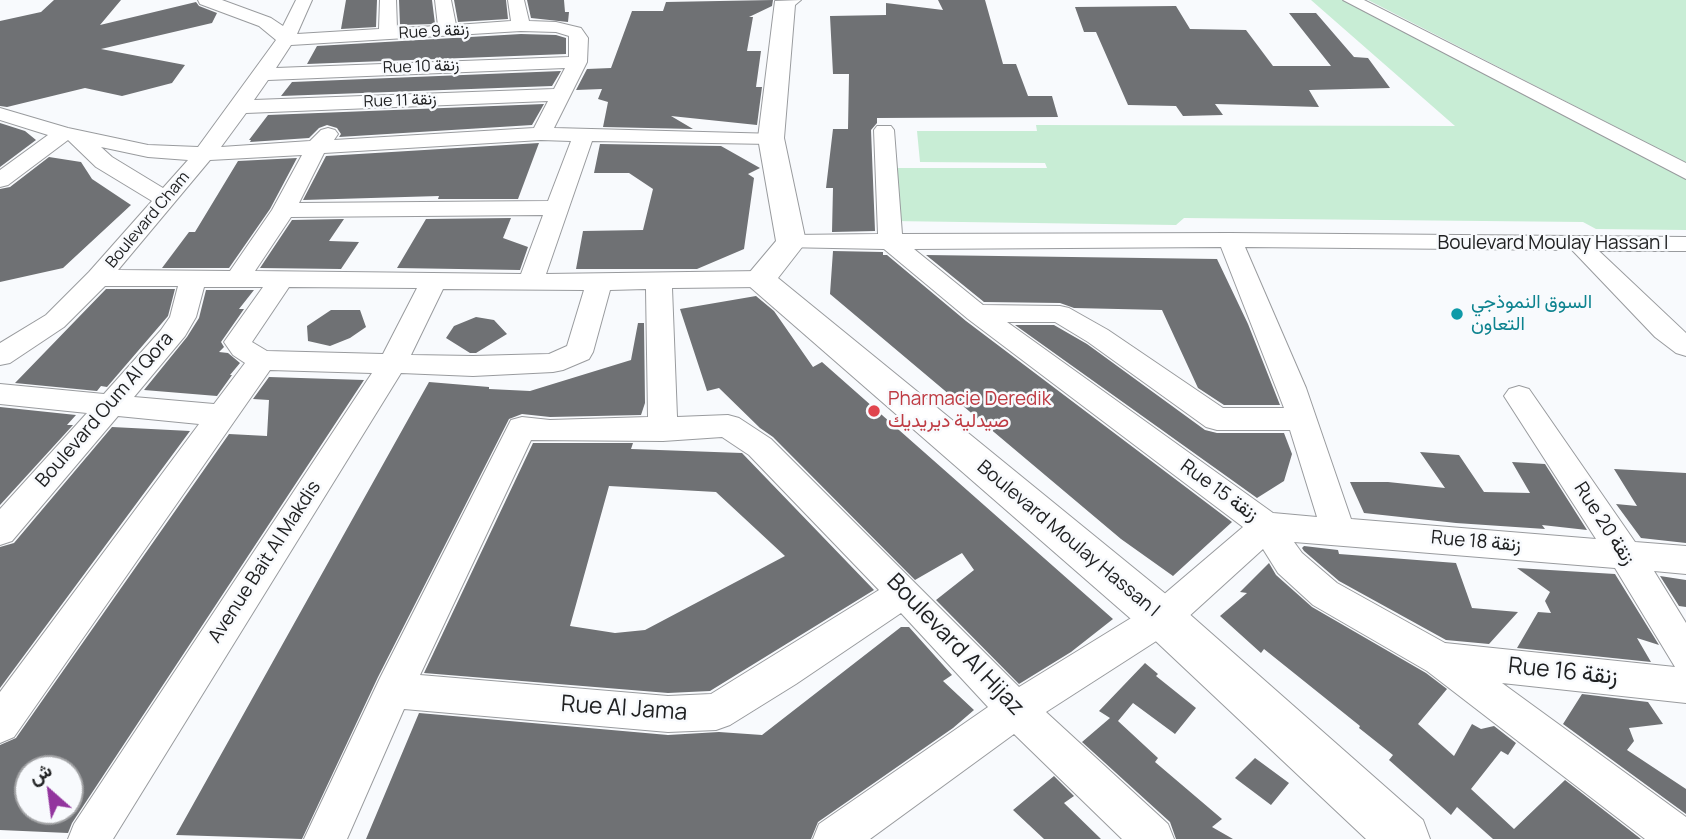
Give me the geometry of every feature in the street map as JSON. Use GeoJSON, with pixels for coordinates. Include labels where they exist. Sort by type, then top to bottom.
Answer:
{"type":"FeatureCollection","features":[{"type":"Feature","properties":{"kind":"street"},"geometry":{"type":"LineString","coordinates":[[206,0],[265,22],[285,40]]}},
{"type":"Feature","properties":{"kind":"street"},"geometry":{"type":"LineString","coordinates":[[0,114],[70,134],[148,151],[204,154],[264,74],[285,40],[304,0]]}},
{"type":"Feature","properties":{"kind":"street"},"geometry":{"type":"LineString","coordinates":[[388,0],[388,34]]}},
{"type":"Feature","properties":{"kind":"street"},"geometry":{"type":"LineString","coordinates":[[443,0],[448,32]]}},
{"type":"Feature","properties":{"kind":"street"},"geometry":{"type":"LineString","coordinates":[[516,0],[521,26]]}},
{"type":"Feature","properties":{"kind":"street"},"geometry":{"type":"LineString","coordinates":[[760,279],[791,242],[771,138],[787,0]]}},
{"type":"Feature","properties":{"kind":"street"},"geometry":{"type":"LineString","coordinates":[[1351,0],[1686,172]]}},
{"type":"Feature","properties":{"kind":"street","name":"Rue 9 زنقة"},"geometry":{"type":"LineString","coordinates":[[285,40],[521,26],[569,29],[579,38],[578,62]]}},
{"type":"Feature","properties":{"kind":"street"},"geometry":{"type":"LineString","coordinates":[[351,70],[366,36]]}},
{"type":"Feature","properties":{"kind":"street"},"geometry":{"type":"LineString","coordinates":[[541,134],[578,62]]}},
{"type":"Feature","properties":{"kind":"street","name":"Rue 10 زنقة"},"geometry":{"type":"LineString","coordinates":[[264,74],[578,62]]}},
{"type":"Feature","properties":{"kind":"street"},"geometry":{"type":"LineString","coordinates":[[237,280],[284,210],[317,146],[356,103],[381,69]]}},
{"type":"Feature","properties":{"kind":"street","name":"Rue 11 زنقة"},"geometry":{"type":"LineString","coordinates":[[240,107],[560,94]]}},
{"type":"Feature","properties":{"kind":"street"},"geometry":{"type":"LineString","coordinates":[[884,130],[890,241]]}},
{"type":"Feature","properties":{"kind":"street"},"geometry":{"type":"LineString","coordinates":[[0,180],[70,134]]}},
{"type":"Feature","properties":{"kind":"street"},"geometry":{"type":"LineString","coordinates":[[70,134],[104,162],[167,200]]}},
{"type":"Feature","properties":{"kind":"street","name":"Boulevard Cham"},"geometry":{"type":"LineString","coordinates":[[98,278],[204,154],[541,134],[771,138]]}},
{"type":"Feature","properties":{"kind":"street"},"geometry":{"type":"LineString","coordinates":[[531,281],[584,135]]}},
{"type":"Feature","properties":{"kind":"street"},"geometry":{"type":"LineString","coordinates":[[284,210],[556,208]]}},
{"type":"Feature","properties":{"kind":"street"},"geometry":{"type":"LineString","coordinates":[[1230,240],[1303,419],[1338,531]]}},
{"type":"Feature","properties":{"kind":"street","name":"Boulevard Moulay Hassan I"},"geometry":{"type":"LineString","coordinates":[[791,242],[1230,240],[1686,244]]}},
{"type":"Feature","properties":{"kind":"street","name":"Rue 15 زنقة"},"geometry":{"type":"LineString","coordinates":[[890,241],[977,313],[1266,526],[1290,563],[1325,594],[1440,659],[1680,839]]}},
{"type":"Feature","properties":{"kind":"street"},"geometry":{"type":"LineString","coordinates":[[1580,245],[1665,331],[1686,347]]}},
{"type":"Feature","properties":{"kind":"street"},"geometry":{"type":"LineString","coordinates":[[0,356],[55,321],[98,278]]}},
{"type":"Feature","properties":{"kind":"street","name":"Boulevard Cham"},"geometry":{"type":"LineString","coordinates":[[98,278],[599,282],[760,279]]}},
{"type":"Feature","properties":{"kind":"street","name":"Boulevard Oum Al Qora"},"geometry":{"type":"LineString","coordinates":[[0,532],[171,336],[183,317],[193,279]]}},
{"type":"Feature","properties":{"kind":"street","name":"Boulevard Moulay Hassan I"},"geometry":{"type":"LineString","coordinates":[[760,279],[1162,618],[1404,839]]}},
{"type":"Feature","properties":{"kind":"street"},"geometry":{"type":"LineString","coordinates":[[281,280],[238,342],[243,349],[262,360],[391,366],[553,363],[579,352],[599,282]]}},
{"type":"Feature","properties":{"kind":"street","name":"Avenue Bait Al Makdis"},"geometry":{"type":"LineString","coordinates":[[89,839],[391,366],[434,281]]}},
{"type":"Feature","properties":{"kind":"street"},"geometry":{"type":"LineString","coordinates":[[659,281],[663,429]]}},
{"type":"Feature","properties":{"kind":"street"},"geometry":{"type":"LineString","coordinates":[[977,313],[1060,314],[1098,336],[1217,419],[1303,419]]}},
{"type":"Feature","properties":{"kind":"street"},"geometry":{"type":"LineString","coordinates":[[0,724],[262,360]]}},
{"type":"Feature","properties":{"kind":"street"},"geometry":{"type":"LineString","coordinates":[[0,394],[223,416]]}},
{"type":"Feature","properties":{"kind":"street","name":"Rue 20 زنقة"},"geometry":{"type":"LineString","coordinates":[[1519,396],[1625,555],[1686,655]]}},
{"type":"Feature","properties":{"kind":"street","name":"Boulevard Al Hijaz"},"geometry":{"type":"LineString","coordinates":[[393,691],[522,428],[550,431],[728,426],[760,447],[1016,710],[1153,839]]}},
{"type":"Feature","properties":{"kind":"street"},"geometry":{"type":"LineString","coordinates":[[834,839],[1016,710],[1162,618],[1266,526]]}},
{"type":"Feature","properties":{"kind":"street","name":"Rue 18 زنقة"},"geometry":{"type":"LineString","coordinates":[[1266,526],[1686,560]]}},
{"type":"Feature","properties":{"kind":"street","name":"Rue Al Jama"},"geometry":{"type":"LineString","coordinates":[[393,691],[668,714],[716,712],[783,672],[904,592]]}},
{"type":"Feature","properties":{"kind":"street","name":"Rue 16 زنقة"},"geometry":{"type":"LineString","coordinates":[[1440,659],[1686,686]]}},
{"type":"Feature","properties":{"kind":"street"},"geometry":{"type":"LineString","coordinates":[[325,839],[393,691]]}},
{"type":"Feature","properties":{"kind":"green space"},"geometry":{"type":"Polygon","coordinates":[[[1311,0],[1342,0],[1686,178],[1686,230],[1596,229],[1583,222],[1184,218],[1176,225],[891,221],[891,168],[1047,168],[1045,163],[920,162],[917,131],[1037,131],[1036,125],[1455,126],[1311,0]]]}},
{"type":"Feature","properties":{"kind":"green space"},"geometry":{"type":"Polygon","coordinates":[[[1368,0],[1686,0],[1686,163],[1368,0]]]}},
{"type":"Feature","properties":{"kind":"building"},"geometry":{"type":"Polygon","coordinates":[[[54,0],[121,0],[100,25],[196,2],[199,6],[217,13],[212,23],[101,49],[185,65],[172,83],[122,96],[85,88],[7,107],[0,106],[0,21],[41,12],[54,0]]]}},
{"type":"Feature","properties":{"kind":"building"},"geometry":{"type":"Polygon","coordinates":[[[346,0],[377,0],[376,27],[341,29],[346,0]]]}},
{"type":"Feature","properties":{"kind":"building"},"geometry":{"type":"Polygon","coordinates":[[[399,0],[432,0],[435,24],[400,25],[399,0]]]}},
{"type":"Feature","properties":{"kind":"building"},"geometry":{"type":"Polygon","coordinates":[[[454,0],[506,0],[508,19],[458,22],[454,0]]]}},
{"type":"Feature","properties":{"kind":"building"},"geometry":{"type":"Polygon","coordinates":[[[527,0],[564,0],[565,12],[569,12],[568,22],[531,18],[527,0]]]}},
{"type":"Feature","properties":{"kind":"building"},"geometry":{"type":"Polygon","coordinates":[[[773,0],[772,6],[749,17],[753,17],[747,51],[761,51],[756,87],[762,87],[757,125],[671,116],[693,129],[603,127],[608,102],[598,99],[602,89],[576,90],[587,69],[611,68],[632,11],[663,11],[666,2],[773,0]]]}},
{"type":"Feature","properties":{"kind":"building"},"geometry":{"type":"Polygon","coordinates":[[[938,0],[985,0],[1003,64],[1016,64],[1028,96],[1052,96],[1058,117],[877,118],[877,123],[871,130],[875,231],[832,232],[833,188],[826,188],[833,129],[848,129],[849,74],[833,74],[830,16],[886,15],[886,3],[943,10],[938,0]]]}},
{"type":"Feature","properties":{"kind":"building"},"geometry":{"type":"Polygon","coordinates":[[[1176,6],[1190,29],[1246,30],[1273,66],[1331,66],[1289,13],[1316,13],[1354,57],[1368,58],[1390,88],[1309,90],[1319,107],[1215,104],[1223,115],[1183,116],[1176,106],[1128,105],[1096,32],[1084,32],[1075,7],[1176,6]]]}},
{"type":"Feature","properties":{"kind":"building"},"geometry":{"type":"Polygon","coordinates":[[[521,34],[556,35],[566,38],[566,54],[307,64],[317,46],[521,34]]]}},
{"type":"Feature","properties":{"kind":"building"},"geometry":{"type":"Polygon","coordinates":[[[561,71],[552,86],[281,96],[292,82],[561,71]]]}},
{"type":"Feature","properties":{"kind":"building"},"geometry":{"type":"Polygon","coordinates":[[[544,104],[532,125],[339,137],[341,134],[337,128],[327,125],[319,128],[309,138],[249,140],[268,115],[544,104]]]}},
{"type":"Feature","properties":{"kind":"building"},"geometry":{"type":"Polygon","coordinates":[[[0,123],[25,131],[36,140],[0,167],[0,123]]]}},
{"type":"Feature","properties":{"kind":"building"},"geometry":{"type":"Polygon","coordinates":[[[539,143],[518,199],[438,199],[439,196],[303,200],[326,156],[539,143]]]}},
{"type":"Feature","properties":{"kind":"building"},"geometry":{"type":"Polygon","coordinates":[[[600,144],[721,146],[760,168],[748,174],[754,178],[744,249],[697,269],[576,269],[583,231],[643,230],[653,189],[629,173],[594,173],[600,144]]]}},
{"type":"Feature","properties":{"kind":"building"},"geometry":{"type":"Polygon","coordinates":[[[49,157],[81,162],[92,179],[131,205],[63,268],[0,282],[0,189],[10,187],[49,157]]]}},
{"type":"Feature","properties":{"kind":"building"},"geometry":{"type":"Polygon","coordinates":[[[297,158],[270,209],[229,268],[162,268],[189,232],[195,232],[238,161],[297,158]]]}},
{"type":"Feature","properties":{"kind":"building"},"geometry":{"type":"Polygon","coordinates":[[[511,218],[503,238],[528,247],[520,270],[397,268],[426,219],[511,218]]]}},
{"type":"Feature","properties":{"kind":"building"},"geometry":{"type":"Polygon","coordinates":[[[344,219],[329,241],[359,242],[341,269],[260,268],[292,220],[344,219]]]}},
{"type":"Feature","properties":{"kind":"building"},"geometry":{"type":"Polygon","coordinates":[[[833,251],[883,252],[883,255],[887,255],[966,321],[1232,522],[1173,576],[1121,539],[830,294],[833,251]]]}},
{"type":"Feature","properties":{"kind":"building"},"geometry":{"type":"Polygon","coordinates":[[[926,255],[1217,259],[1248,324],[1280,405],[1224,405],[1198,388],[1162,310],[1074,308],[1060,303],[984,302],[926,255]]]}},
{"type":"Feature","properties":{"kind":"building"},"geometry":{"type":"Polygon","coordinates":[[[106,289],[175,289],[168,316],[107,387],[101,386],[97,391],[15,383],[106,289]]]}},
{"type":"Feature","properties":{"kind":"building"},"geometry":{"type":"Polygon","coordinates":[[[206,290],[254,290],[239,309],[244,309],[221,342],[224,347],[219,352],[228,353],[240,363],[217,396],[144,390],[199,318],[206,290]]]}},
{"type":"Feature","properties":{"kind":"building"},"geometry":{"type":"Polygon","coordinates":[[[756,296],[774,311],[813,367],[822,362],[1113,619],[1071,652],[1019,684],[936,600],[974,570],[962,553],[915,580],[773,437],[719,388],[707,391],[680,309],[756,296]]]}},
{"type":"Feature","properties":{"kind":"building"},"geometry":{"type":"Polygon","coordinates":[[[331,310],[360,310],[366,327],[350,338],[330,346],[308,341],[307,326],[331,310]]]}},
{"type":"Feature","properties":{"kind":"building"},"geometry":{"type":"Polygon","coordinates":[[[476,317],[494,320],[507,334],[476,353],[470,353],[446,338],[454,326],[476,317]]]}},
{"type":"Feature","properties":{"kind":"building"},"geometry":{"type":"Polygon","coordinates":[[[638,323],[644,323],[645,403],[641,415],[550,417],[522,414],[509,419],[378,677],[302,839],[176,835],[429,382],[530,391],[631,360],[638,323]]]}},
{"type":"Feature","properties":{"kind":"building"},"geometry":{"type":"Polygon","coordinates":[[[1015,325],[1054,325],[1087,344],[1205,430],[1217,433],[1284,433],[1292,454],[1284,481],[1257,498],[1015,325]]]}},
{"type":"Feature","properties":{"kind":"building"},"geometry":{"type":"Polygon","coordinates":[[[269,377],[364,380],[84,805],[84,755],[14,755],[14,825],[71,825],[68,833],[0,830],[0,745],[16,738],[229,434],[267,436],[269,400],[253,399],[269,377]]]}},
{"type":"Feature","properties":{"kind":"building"},"geometry":{"type":"Polygon","coordinates":[[[0,407],[76,415],[67,425],[73,425],[0,505],[0,407]]]}},
{"type":"Feature","properties":{"kind":"building"},"geometry":{"type":"Polygon","coordinates":[[[112,427],[190,431],[0,688],[0,547],[14,543],[112,427]]]}},
{"type":"Feature","properties":{"kind":"building"},"geometry":{"type":"Polygon","coordinates":[[[533,443],[633,443],[631,449],[742,453],[874,590],[710,691],[668,693],[424,673],[533,443]],[[609,486],[570,626],[615,633],[645,630],[785,556],[716,492],[609,486]]]}},
{"type":"Feature","properties":{"kind":"building"},"geometry":{"type":"Polygon","coordinates":[[[1420,452],[1459,455],[1484,492],[1530,493],[1512,462],[1545,464],[1587,530],[1542,525],[1545,529],[1456,523],[1364,513],[1350,482],[1388,482],[1445,488],[1420,452]]]}},
{"type":"Feature","properties":{"kind":"building"},"geometry":{"type":"Polygon","coordinates":[[[1614,469],[1686,473],[1686,543],[1641,538],[1616,504],[1637,506],[1614,469]]]}},
{"type":"Feature","properties":{"kind":"building"},"geometry":{"type":"Polygon","coordinates":[[[1304,546],[1338,550],[1339,554],[1456,563],[1472,608],[1518,612],[1489,644],[1446,640],[1339,581],[1304,551],[1304,546]]]}},
{"type":"Feature","properties":{"kind":"building"},"geometry":{"type":"Polygon","coordinates":[[[1269,563],[1276,575],[1312,607],[1426,673],[1447,689],[1418,724],[1454,756],[1472,724],[1481,729],[1494,726],[1516,743],[1508,755],[1501,751],[1471,789],[1514,829],[1565,780],[1641,839],[1493,839],[1457,807],[1451,815],[1389,760],[1393,755],[1359,728],[1360,726],[1264,649],[1261,653],[1220,616],[1247,593],[1240,592],[1269,563]]]}},
{"type":"Feature","properties":{"kind":"building"},"geometry":{"type":"Polygon","coordinates":[[[1517,568],[1615,574],[1659,645],[1637,638],[1651,662],[1517,648],[1538,612],[1551,613],[1545,601],[1550,592],[1517,568]]]}},
{"type":"Feature","properties":{"kind":"building"},"geometry":{"type":"Polygon","coordinates":[[[1660,576],[1686,580],[1686,607],[1679,606],[1660,576]]]}},
{"type":"Feature","properties":{"kind":"building"},"geometry":{"type":"Polygon","coordinates":[[[901,627],[909,627],[952,675],[943,681],[974,710],[953,728],[818,822],[811,839],[366,839],[419,713],[668,735],[719,732],[762,735],[901,627]]]}},
{"type":"Feature","properties":{"kind":"building"},"geometry":{"type":"Polygon","coordinates":[[[1145,663],[1158,674],[1156,676],[1196,708],[1175,734],[1133,703],[1118,721],[1158,758],[1155,762],[1222,819],[1212,827],[1233,839],[1176,839],[1170,822],[1082,742],[1110,718],[1099,711],[1145,663]]]}},
{"type":"Feature","properties":{"kind":"building"},"geometry":{"type":"Polygon","coordinates":[[[1582,694],[1648,702],[1663,724],[1629,728],[1634,741],[1627,750],[1686,789],[1686,814],[1563,724],[1582,694]]]}},
{"type":"Feature","properties":{"kind":"building"},"geometry":{"type":"Polygon","coordinates":[[[1255,758],[1289,783],[1271,805],[1235,778],[1255,758]]]}},
{"type":"Feature","properties":{"kind":"building"},"geometry":{"type":"Polygon","coordinates":[[[1054,776],[1074,796],[1064,803],[1101,839],[1044,839],[1013,810],[1054,776]]]}},
{"type":"Feature","properties":{"kind":"place","name":"السوق النموذجي التعاون"},"geometry":{"type":"Point","coordinates":[1457,314]}},
{"type":"Feature","properties":{"kind":"place","name":"Pharmacie Deredik صيدلية ديريديك"},"geometry":{"type":"Point","coordinates":[874,411]}}]}
